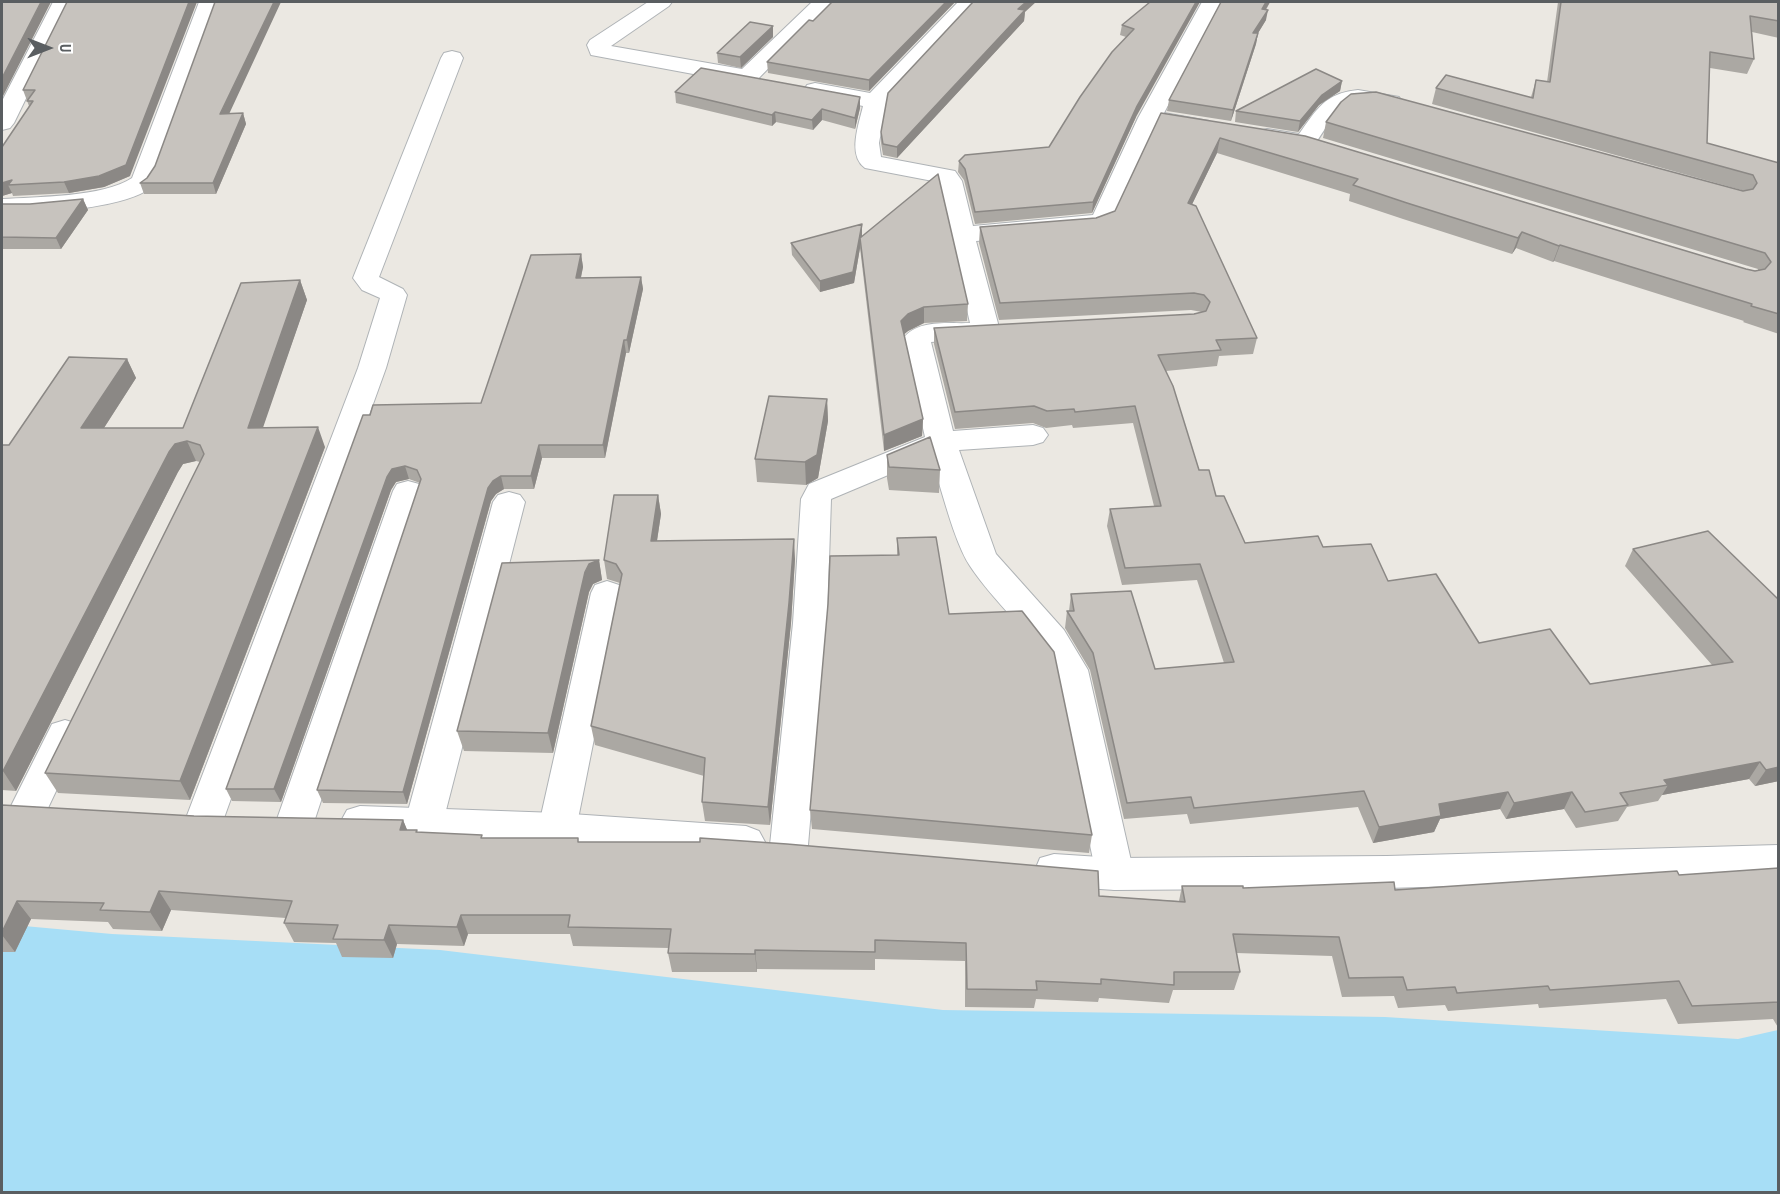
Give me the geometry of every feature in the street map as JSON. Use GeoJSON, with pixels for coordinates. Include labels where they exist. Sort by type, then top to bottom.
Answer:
{"type":"FeatureCollection","features":[{"type":"Feature","properties":{"kind":"street"},"geometry":{"type":"LineString","coordinates":[[3,115],[63,2]]}},
{"type":"Feature","properties":{"kind":"street"},"geometry":{"type":"LineString","coordinates":[[2,206],[21,206],[111,195],[139,185],[145,176],[209,2]]}},
{"type":"Feature","properties":{"kind":"street"},"geometry":{"type":"LineString","coordinates":[[662,2],[623,26],[598,45],[599,50],[770,81]]}},
{"type":"Feature","properties":{"kind":"street"},"geometry":{"type":"LineString","coordinates":[[747,77],[823,2]]}},
{"type":"Feature","properties":{"kind":"street"},"geometry":{"type":"LineString","coordinates":[[969,2],[875,101],[867,143],[869,160],[887,166],[946,176],[950,181],[962,234],[997,330],[926,333],[917,339],[941,442],[981,557],[1052,639],[1071,670],[1115,874]]}},
{"type":"Feature","properties":{"kind":"street"},"geometry":{"type":"LineString","coordinates":[[962,234],[1094,224],[1103,220],[1150,118],[1212,2]]}},
{"type":"Feature","properties":{"kind":"street"},"geometry":{"type":"LineString","coordinates":[[234,818],[394,296],[371,284],[366,278],[452,58]]}},
{"type":"Feature","properties":{"kind":"street"},"geometry":{"type":"LineString","coordinates":[[793,86],[875,101]]}},
{"type":"Feature","properties":{"kind":"street"},"geometry":{"type":"LineString","coordinates":[[1150,118],[1316,146],[1335,103],[1351,95],[1415,108]]}},
{"type":"Feature","properties":{"kind":"street"},"geometry":{"type":"LineString","coordinates":[[234,818],[424,822],[807,847],[810,624],[816,499],[820,491],[941,442],[1033,435]]}},
{"type":"Feature","properties":{"kind":"street"},"geometry":{"type":"LineString","coordinates":[[234,818],[408,491]]}},
{"type":"Feature","properties":{"kind":"street"},"geometry":{"type":"LineString","coordinates":[[424,822],[509,502]]}},
{"type":"Feature","properties":{"kind":"street"},"geometry":{"type":"LineString","coordinates":[[556,829],[607,593]]}},
{"type":"Feature","properties":{"kind":"street"},"geometry":{"type":"LineString","coordinates":[[31,808],[81,703]]}},
{"type":"Feature","properties":{"kind":"street"},"geometry":{"type":"LineString","coordinates":[[1016,867],[1115,874],[1387,872],[1779,861]]}},
{"type":"Feature","properties":{"kind":"water"},"geometry":{"type":"Polygon","coordinates":[[[2,924],[112,934],[440,950],[943,1010],[1385,1017],[1738,1039],[1778,1030],[1778,1192],[2,1192],[2,924]]]}},
{"type":"Feature","properties":{"kind":"building"},"geometry":{"type":"Polygon","coordinates":[[[2,2],[41,2],[2,78],[2,2]]]}},
{"type":"Feature","properties":{"kind":"building"},"geometry":{"type":"Polygon","coordinates":[[[67,2],[189,2],[126,165],[99,176],[64,182],[8,185],[12,180],[2,183],[2,147],[33,101],[27,101],[35,90],[23,90],[67,2]]]}},
{"type":"Feature","properties":{"kind":"building"},"geometry":{"type":"Polygon","coordinates":[[[215,2],[274,2],[220,114],[243,113],[213,183],[140,183],[147,178],[155,166],[215,2]]]}},
{"type":"Feature","properties":{"kind":"building"},"geometry":{"type":"Polygon","coordinates":[[[832,2],[946,2],[869,80],[767,62],[809,20],[813,21],[832,2]]]}},
{"type":"Feature","properties":{"kind":"building"},"geometry":{"type":"Polygon","coordinates":[[[973,2],[1026,2],[1018,9],[1025,10],[897,147],[883,144],[881,132],[888,93],[973,2]]]}},
{"type":"Feature","properties":{"kind":"building"},"geometry":{"type":"Polygon","coordinates":[[[1150,2],[1196,2],[1137,106],[1093,202],[975,212],[965,169],[959,161],[965,155],[1049,147],[1112,52],[1134,29],[1122,25],[1150,2]]]}},
{"type":"Feature","properties":{"kind":"building"},"geometry":{"type":"Polygon","coordinates":[[[1221,2],[1266,2],[1262,9],[1268,10],[1253,33],[1258,33],[1233,110],[1169,100],[1221,2]]]}},
{"type":"Feature","properties":{"kind":"building"},"geometry":{"type":"Polygon","coordinates":[[[1561,2],[1779,2],[1779,21],[1750,16],[1754,59],[1710,52],[1707,143],[1779,163],[1779,314],[1559,246],[1522,232],[1518,238],[1353,185],[1358,179],[1220,138],[1188,203],[1196,206],[1257,338],[1216,340],[1221,350],[1158,355],[1173,386],[1199,470],[1209,470],[1216,496],[1224,496],[1245,543],[1318,536],[1323,547],[1371,544],[1388,581],[1436,574],[1479,643],[1550,629],[1590,684],[1733,662],[1633,549],[1708,531],[1779,600],[1779,767],[1766,770],[1760,762],[1664,780],[1668,785],[1620,793],[1628,805],[1585,812],[1572,792],[1514,803],[1508,792],[1439,804],[1441,816],[1379,827],[1364,791],[1194,808],[1191,797],[1127,803],[1093,653],[1067,611],[1074,611],[1071,594],[1131,591],[1155,669],[1234,662],[1200,564],[1125,568],[1110,509],[1161,506],[1135,406],[1075,412],[1074,409],[1047,411],[1034,406],[955,412],[934,328],[1194,314],[1206,311],[1210,302],[1204,295],[1194,293],[1000,303],[980,227],[1096,218],[1115,211],[1161,113],[1305,136],[1746,269],[1755,271],[1765,269],[1771,262],[1765,253],[1326,122],[1341,102],[1351,94],[1376,92],[1743,191],[1753,189],[1757,183],[1753,175],[1436,88],[1446,75],[1533,98],[1536,80],[1550,82],[1561,2]]]}},
{"type":"Feature","properties":{"kind":"building"},"geometry":{"type":"Polygon","coordinates":[[[750,22],[773,26],[740,57],[717,53],[750,22]]]}},
{"type":"Feature","properties":{"kind":"building"},"geometry":{"type":"Polygon","coordinates":[[[701,68],[860,97],[855,118],[822,109],[812,120],[775,112],[772,115],[675,92],[701,68]]]}},
{"type":"Feature","properties":{"kind":"building"},"geometry":{"type":"Polygon","coordinates":[[[1316,69],[1342,81],[1322,95],[1300,121],[1236,111],[1316,69]]]}},
{"type":"Feature","properties":{"kind":"building"},"geometry":{"type":"Polygon","coordinates":[[[938,174],[968,304],[924,307],[908,314],[901,321],[923,419],[884,435],[860,238],[938,174]]]}},
{"type":"Feature","properties":{"kind":"building"},"geometry":{"type":"Polygon","coordinates":[[[83,199],[56,238],[2,237],[2,204],[83,199]]]}},
{"type":"Feature","properties":{"kind":"building"},"geometry":{"type":"Polygon","coordinates":[[[862,224],[853,272],[820,281],[791,243],[862,224]]]}},
{"type":"Feature","properties":{"kind":"building"},"geometry":{"type":"Polygon","coordinates":[[[581,254],[576,278],[641,277],[627,340],[624,340],[603,445],[539,445],[531,476],[501,476],[488,488],[403,792],[317,790],[421,479],[417,470],[405,466],[392,469],[387,477],[274,789],[226,789],[363,415],[370,415],[373,405],[481,403],[531,255],[581,254]]]}},
{"type":"Feature","properties":{"kind":"building"},"geometry":{"type":"Polygon","coordinates":[[[300,280],[248,428],[318,427],[180,781],[45,773],[204,454],[200,445],[187,441],[175,444],[169,452],[2,771],[2,445],[9,445],[69,357],[127,359],[81,428],[183,428],[241,283],[300,280]]]}},
{"type":"Feature","properties":{"kind":"building"},"geometry":{"type":"Polygon","coordinates":[[[769,396],[827,399],[817,455],[805,462],[755,459],[769,396]]]}},
{"type":"Feature","properties":{"kind":"building"},"geometry":{"type":"Polygon","coordinates":[[[930,437],[940,470],[889,467],[887,455],[930,437]]]}},
{"type":"Feature","properties":{"kind":"building"},"geometry":{"type":"Polygon","coordinates":[[[614,495],[658,495],[651,541],[794,539],[768,807],[702,802],[705,758],[591,726],[622,574],[616,564],[604,560],[614,495]]]}},
{"type":"Feature","properties":{"kind":"building"},"geometry":{"type":"Polygon","coordinates":[[[936,537],[949,614],[1022,611],[1054,652],[1092,835],[810,810],[830,556],[899,555],[897,538],[936,537]]]}},
{"type":"Feature","properties":{"kind":"building"},"geometry":{"type":"Polygon","coordinates":[[[599,560],[589,564],[585,572],[548,733],[457,731],[502,563],[599,560]]]}},
{"type":"Feature","properties":{"kind":"building"},"geometry":{"type":"Polygon","coordinates":[[[2,805],[194,816],[403,820],[400,830],[482,835],[481,838],[578,838],[578,842],[700,842],[700,838],[787,844],[1098,871],[1099,896],[1185,902],[1182,886],[1243,886],[1243,888],[1394,882],[1395,890],[1677,871],[1679,875],[1779,868],[1779,1002],[1692,1006],[1679,981],[1550,990],[1548,986],[1457,993],[1455,987],[1407,990],[1403,977],[1349,978],[1339,937],[1233,934],[1240,972],[1174,972],[1174,985],[1101,979],[1101,984],[1036,981],[1037,990],[967,989],[966,943],[875,940],[875,952],[755,950],[755,954],[668,953],[671,929],[568,927],[570,915],[461,915],[457,927],[389,925],[384,940],[333,939],[338,925],[284,923],[292,901],[159,891],[150,912],[100,910],[104,903],[17,901],[2,932],[2,805]]]}}]}
